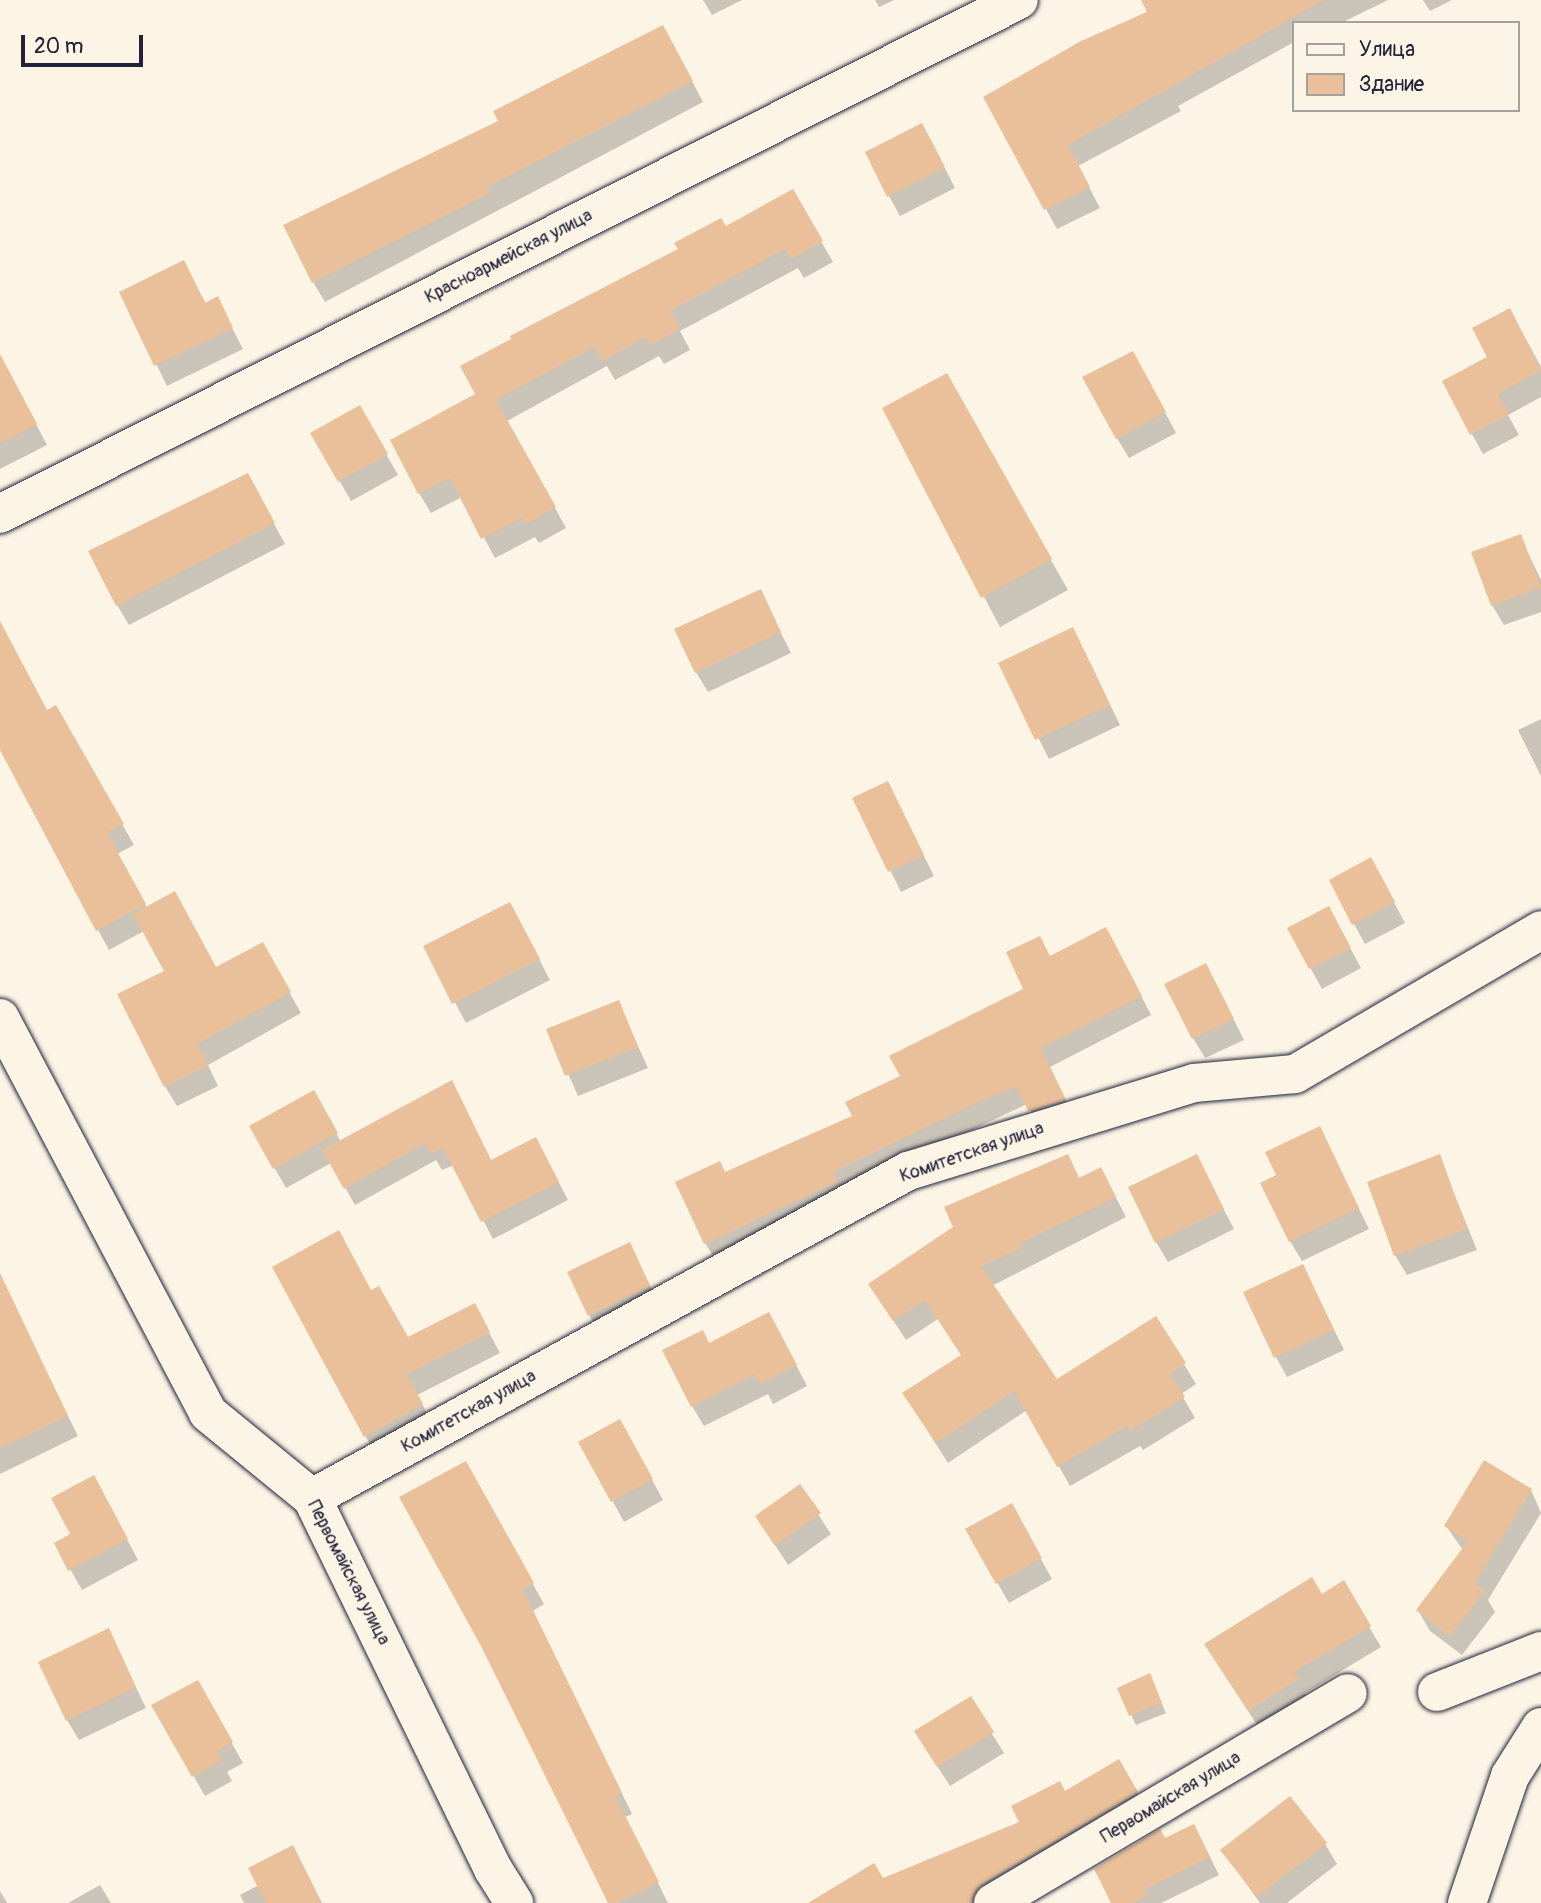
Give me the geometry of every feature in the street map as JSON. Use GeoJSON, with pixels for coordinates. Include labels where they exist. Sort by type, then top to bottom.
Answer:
{"type":"FeatureCollection","features":[{"type":"Feature","properties":{"kind":"street","name":"Красноармейская улица"},"geometry":{"type":"LineString","coordinates":[[0,514],[1019,0]]}},
{"type":"Feature","properties":{"kind":"street","name":"Комитетская улица"},"geometry":{"type":"LineString","coordinates":[[312,1498],[908,1171],[1194,1083],[1295,1074],[1541,930]]}},
{"type":"Feature","properties":{"kind":"street","name":"Первомайская улица"},"geometry":{"type":"LineString","coordinates":[[0,1018],[208,1413],[312,1498],[493,1869],[514,1903]]}},
{"type":"Feature","properties":{"kind":"street"},"geometry":{"type":"LineString","coordinates":[[1437,1692],[1541,1651]]}},
{"type":"Feature","properties":{"kind":"street","name":"Первомайская улица"},"geometry":{"type":"LineString","coordinates":[[993,1903],[1348,1693]]}},
{"type":"Feature","properties":{"kind":"street"},"geometry":{"type":"LineString","coordinates":[[1467,1903],[1510,1776],[1541,1727]]}},
{"type":"Feature","properties":{"kind":"building"},"geometry":{"type":"Polygon","coordinates":[[[1141,0],[1324,0],[1068,145],[1090,187],[1044,210],[983,97],[1081,41],[1147,12],[1141,0]]]}},
{"type":"Feature","properties":{"kind":"building"},"geometry":{"type":"Polygon","coordinates":[[[663,25],[693,81],[487,187],[490,193],[312,283],[283,225],[498,121],[493,111],[663,25]]]}},
{"type":"Feature","properties":{"kind":"building"},"geometry":{"type":"Polygon","coordinates":[[[922,123],[945,167],[887,197],[865,152],[922,123]]]}},
{"type":"Feature","properties":{"kind":"building"},"geometry":{"type":"Polygon","coordinates":[[[793,189],[823,241],[791,259],[785,249],[670,311],[680,329],[650,345],[646,337],[602,361],[594,347],[496,400],[556,507],[526,524],[522,518],[481,539],[450,478],[418,494],[390,440],[475,394],[460,366],[511,339],[510,336],[678,249],[674,243],[721,218],[726,226],[793,189]]]}},
{"type":"Feature","properties":{"kind":"building"},"geometry":{"type":"Polygon","coordinates":[[[184,260],[205,303],[218,296],[233,328],[154,366],[119,292],[184,260]]]}},
{"type":"Feature","properties":{"kind":"building"},"geometry":{"type":"Polygon","coordinates":[[[1510,308],[1541,370],[1498,394],[1509,414],[1470,435],[1442,381],[1487,357],[1472,328],[1510,308]]]}},
{"type":"Feature","properties":{"kind":"building"},"geometry":{"type":"Polygon","coordinates":[[[1133,351],[1166,412],[1116,439],[1082,377],[1133,351]]]}},
{"type":"Feature","properties":{"kind":"building"},"geometry":{"type":"Polygon","coordinates":[[[0,354],[37,424],[0,443],[0,354]]]}},
{"type":"Feature","properties":{"kind":"building"},"geometry":{"type":"Polygon","coordinates":[[[947,373],[1052,559],[981,598],[882,408],[947,373]]]}},
{"type":"Feature","properties":{"kind":"building"},"geometry":{"type":"Polygon","coordinates":[[[360,405],[388,454],[338,482],[310,433],[360,405]]]}},
{"type":"Feature","properties":{"kind":"building"},"geometry":{"type":"Polygon","coordinates":[[[248,473],[275,523],[116,606],[88,551],[248,473]]]}},
{"type":"Feature","properties":{"kind":"building"},"geometry":{"type":"Polygon","coordinates":[[[1521,534],[1541,587],[1491,606],[1471,552],[1521,534]]]}},
{"type":"Feature","properties":{"kind":"building"},"geometry":{"type":"Polygon","coordinates":[[[761,589],[781,632],[695,673],[674,629],[761,589]]]}},
{"type":"Feature","properties":{"kind":"building"},"geometry":{"type":"Polygon","coordinates":[[[0,621],[47,710],[56,705],[124,824],[107,833],[146,904],[96,931],[0,750],[0,621]]]}},
{"type":"Feature","properties":{"kind":"building"},"geometry":{"type":"Polygon","coordinates":[[[1073,627],[1110,705],[1035,740],[998,663],[1073,627]]]}},
{"type":"Feature","properties":{"kind":"building"},"geometry":{"type":"Polygon","coordinates":[[[888,781],[924,855],[888,872],[852,798],[888,781]]]}},
{"type":"Feature","properties":{"kind":"building"},"geometry":{"type":"Polygon","coordinates":[[[1371,857],[1395,902],[1352,925],[1329,880],[1371,857]]]}},
{"type":"Feature","properties":{"kind":"building"},"geometry":{"type":"Polygon","coordinates":[[[175,891],[216,967],[263,942],[291,992],[197,1044],[208,1065],[164,1087],[117,994],[164,971],[133,914],[175,891]]]}},
{"type":"Feature","properties":{"kind":"building"},"geometry":{"type":"Polygon","coordinates":[[[510,902],[540,959],[452,1004],[423,946],[510,902]]]}},
{"type":"Feature","properties":{"kind":"building"},"geometry":{"type":"Polygon","coordinates":[[[1329,906],[1351,948],[1309,969],[1287,928],[1329,906]]]}},
{"type":"Feature","properties":{"kind":"building"},"geometry":{"type":"Polygon","coordinates":[[[1106,927],[1142,996],[1041,1048],[1066,1100],[1028,1111],[1017,1087],[989,1097],[833,1172],[837,1182],[704,1244],[675,1182],[720,1161],[725,1172],[852,1116],[845,1102],[900,1076],[889,1056],[1023,989],[1006,952],[1040,936],[1050,956],[1106,927]]]}},
{"type":"Feature","properties":{"kind":"building"},"geometry":{"type":"Polygon","coordinates":[[[1206,963],[1234,1019],[1192,1039],[1164,984],[1206,963]]]}},
{"type":"Feature","properties":{"kind":"building"},"geometry":{"type":"Polygon","coordinates":[[[619,1000],[638,1047],[565,1076],[546,1029],[619,1000]]]}},
{"type":"Feature","properties":{"kind":"building"},"geometry":{"type":"Polygon","coordinates":[[[452,1080],[491,1160],[536,1137],[559,1182],[481,1222],[443,1148],[431,1154],[425,1143],[344,1189],[322,1150],[452,1080]]]}},
{"type":"Feature","properties":{"kind":"building"},"geometry":{"type":"Polygon","coordinates":[[[314,1090],[338,1133],[273,1169],[249,1126],[314,1090]]]}},
{"type":"Feature","properties":{"kind":"building"},"geometry":{"type":"Polygon","coordinates":[[[1320,1126],[1359,1208],[1289,1242],[1260,1183],[1276,1175],[1265,1152],[1320,1126]]]}},
{"type":"Feature","properties":{"kind":"building"},"geometry":{"type":"Polygon","coordinates":[[[1068,1154],[1079,1178],[1101,1167],[1116,1197],[1021,1243],[1023,1248],[981,1266],[1057,1379],[1156,1316],[1186,1363],[1170,1374],[1185,1397],[1130,1431],[1127,1426],[1057,1467],[1014,1391],[936,1443],[902,1393],[961,1355],[925,1300],[893,1321],[868,1284],[953,1227],[944,1207],[1068,1154]]]}},
{"type":"Feature","properties":{"kind":"building"},"geometry":{"type":"Polygon","coordinates":[[[1197,1154],[1224,1209],[1155,1243],[1128,1187],[1197,1154]]]}},
{"type":"Feature","properties":{"kind":"building"},"geometry":{"type":"Polygon","coordinates":[[[1440,1154],[1467,1229],[1394,1256],[1367,1182],[1440,1154]]]}},
{"type":"Feature","properties":{"kind":"building"},"geometry":{"type":"Polygon","coordinates":[[[339,1230],[371,1290],[379,1286],[408,1337],[475,1303],[490,1332],[407,1374],[423,1404],[364,1437],[272,1267],[339,1230]]]}},
{"type":"Feature","properties":{"kind":"building"},"geometry":{"type":"Polygon","coordinates":[[[630,1242],[650,1286],[588,1316],[567,1272],[630,1242]]]}},
{"type":"Feature","properties":{"kind":"building"},"geometry":{"type":"Polygon","coordinates":[[[1303,1264],[1334,1330],[1274,1358],[1243,1292],[1303,1264]]]}},
{"type":"Feature","properties":{"kind":"building"},"geometry":{"type":"Polygon","coordinates":[[[0,1273],[68,1416],[0,1448],[0,1273]]]}},
{"type":"Feature","properties":{"kind":"building"},"geometry":{"type":"Polygon","coordinates":[[[769,1312],[797,1365],[760,1384],[755,1374],[691,1407],[662,1350],[703,1330],[709,1343],[769,1312]]]}},
{"type":"Feature","properties":{"kind":"building"},"geometry":{"type":"Polygon","coordinates":[[[620,1419],[653,1479],[611,1502],[578,1442],[620,1419]]]}},
{"type":"Feature","properties":{"kind":"building"},"geometry":{"type":"Polygon","coordinates":[[[1484,1460],[1532,1489],[1475,1583],[1485,1591],[1450,1636],[1416,1610],[1468,1541],[1444,1526],[1484,1460]]]}},
{"type":"Feature","properties":{"kind":"building"},"geometry":{"type":"Polygon","coordinates":[[[466,1461],[534,1583],[523,1590],[622,1793],[615,1796],[659,1882],[617,1903],[608,1903],[482,1648],[399,1497],[466,1461]]]}},
{"type":"Feature","properties":{"kind":"building"},"geometry":{"type":"Polygon","coordinates":[[[94,1475],[128,1539],[68,1571],[54,1543],[70,1534],[51,1498],[94,1475]]]}},
{"type":"Feature","properties":{"kind":"building"},"geometry":{"type":"Polygon","coordinates":[[[800,1484],[821,1513],[775,1546],[755,1516],[800,1484]]]}},
{"type":"Feature","properties":{"kind":"building"},"geometry":{"type":"Polygon","coordinates":[[[1012,1503],[1042,1558],[996,1584],[965,1529],[1012,1503]]]}},
{"type":"Feature","properties":{"kind":"building"},"geometry":{"type":"Polygon","coordinates":[[[1312,1577],[1322,1594],[1344,1580],[1371,1626],[1294,1672],[1298,1679],[1248,1711],[1204,1644],[1312,1577]]]}},
{"type":"Feature","properties":{"kind":"building"},"geometry":{"type":"Polygon","coordinates":[[[109,1628],[136,1687],[66,1721],[38,1662],[109,1628]]]}},
{"type":"Feature","properties":{"kind":"building"},"geometry":{"type":"Polygon","coordinates":[[[1150,1673],[1162,1703],[1129,1716],[1117,1688],[1150,1673]]]}},
{"type":"Feature","properties":{"kind":"building"},"geometry":{"type":"Polygon","coordinates":[[[198,1680],[233,1742],[217,1751],[222,1760],[192,1777],[151,1705],[198,1680]]]}},
{"type":"Feature","properties":{"kind":"building"},"geometry":{"type":"Polygon","coordinates":[[[971,1696],[994,1732],[937,1767],[914,1731],[971,1696]]]}},
{"type":"Feature","properties":{"kind":"building"},"geometry":{"type":"Polygon","coordinates":[[[1119,1759],[1138,1792],[982,1884],[971,1903],[808,1903],[874,1863],[883,1878],[1019,1822],[1011,1806],[1060,1781],[1065,1791],[1119,1759]]]}},
{"type":"Feature","properties":{"kind":"building"},"geometry":{"type":"Polygon","coordinates":[[[1290,1796],[1327,1843],[1257,1897],[1220,1850],[1290,1796]]]}},
{"type":"Feature","properties":{"kind":"building"},"geometry":{"type":"Polygon","coordinates":[[[1194,1824],[1210,1857],[1145,1889],[1148,1895],[1131,1903],[1111,1903],[1094,1869],[1160,1829],[1165,1838],[1194,1824]]]}},
{"type":"Feature","properties":{"kind":"building"},"geometry":{"type":"Polygon","coordinates":[[[293,1845],[322,1903],[266,1903],[248,1868],[293,1845]]]}}]}
